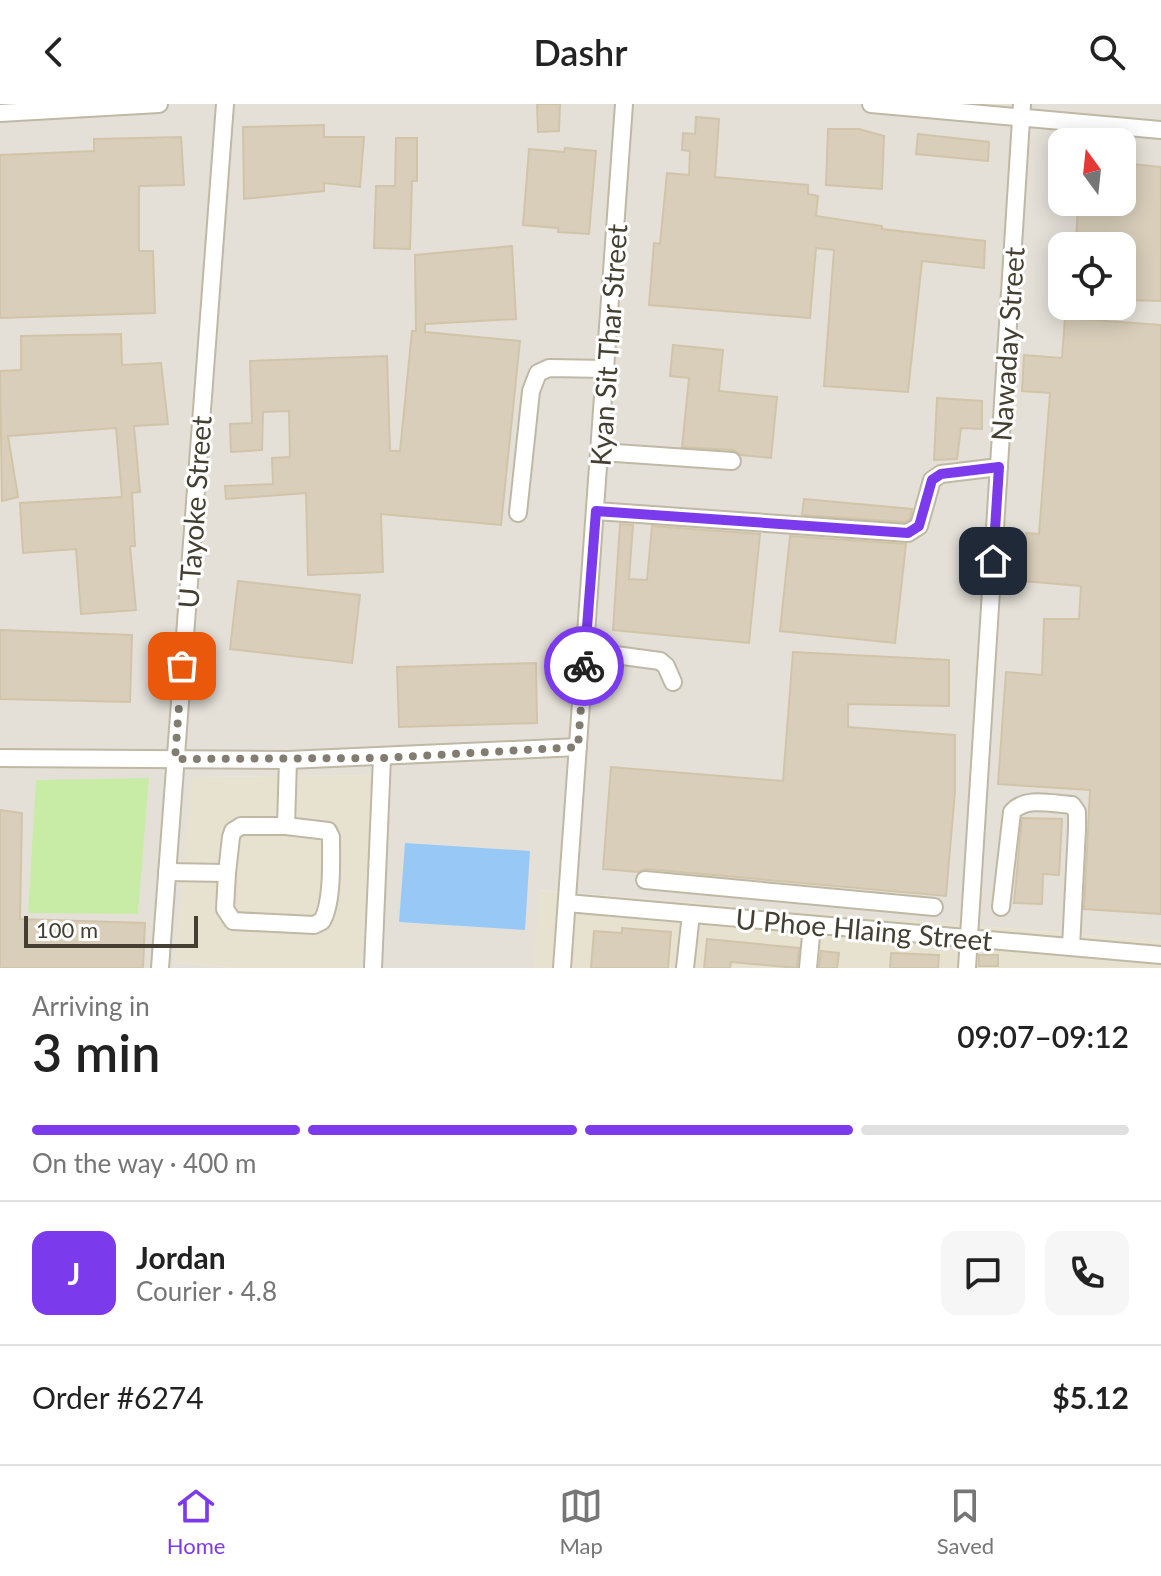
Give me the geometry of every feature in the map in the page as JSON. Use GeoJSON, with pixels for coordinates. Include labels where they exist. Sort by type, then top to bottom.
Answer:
{"type":"FeatureCollection","features":[{"type":"Feature","properties":{"kind":"street"},"geometry":{"type":"LineString","coordinates":[[0,113],[159,104]]}},
{"type":"Feature","properties":{"kind":"street","name":"U Tayoke Street"},"geometry":{"type":"LineString","coordinates":[[166,968],[167,872],[225,104]]}},
{"type":"Feature","properties":{"kind":"street","name":"Kyan Sit Thar Street"},"geometry":{"type":"LineString","coordinates":[[562,968],[624,104]]}},
{"type":"Feature","properties":{"kind":"street"},"geometry":{"type":"LineString","coordinates":[[871,104],[1021,111],[1161,130]]}},
{"type":"Feature","properties":{"kind":"street","name":"Nawaday Street"},"geometry":{"type":"LineString","coordinates":[[967,968],[1021,111]]}},
{"type":"Feature","properties":{"kind":"street"},"geometry":{"type":"LineString","coordinates":[[518,513],[531,391],[538,373],[549,368],[607,369]]}},
{"type":"Feature","properties":{"kind":"street"},"geometry":{"type":"LineString","coordinates":[[601,452],[732,461]]}},
{"type":"Feature","properties":{"kind":"street"},"geometry":{"type":"LineString","coordinates":[[596,511],[908,533],[919,526],[932,480],[941,474],[999,467]]}},
{"type":"Feature","properties":{"kind":"street"},"geometry":{"type":"LineString","coordinates":[[586,651],[660,661],[666,666],[673,682]]}},
{"type":"Feature","properties":{"kind":"street"},"geometry":{"type":"LineString","coordinates":[[0,758],[288,760],[578,747]]}},
{"type":"Feature","properties":{"kind":"street"},"geometry":{"type":"LineString","coordinates":[[373,968],[382,758]]}},
{"type":"Feature","properties":{"kind":"street"},"geometry":{"type":"LineString","coordinates":[[286,826],[288,760]]}},
{"type":"Feature","properties":{"kind":"street"},"geometry":{"type":"LineString","coordinates":[[1001,907],[1012,812],[1018,805],[1028,802],[1072,805],[1077,812],[1077,829],[1071,947]]}},
{"type":"Feature","properties":{"kind":"street"},"geometry":{"type":"LineString","coordinates":[[241,826],[322,829],[328,831],[331,837],[327,909],[322,921],[314,925],[233,921],[225,909],[227,873],[233,831],[241,826]]}},
{"type":"Feature","properties":{"kind":"street"},"geometry":{"type":"LineString","coordinates":[[167,872],[227,873]]}},
{"type":"Feature","properties":{"kind":"street"},"geometry":{"type":"LineString","coordinates":[[645,880],[934,907]]}},
{"type":"Feature","properties":{"kind":"street"},"geometry":{"type":"LineString","coordinates":[[771,921],[775,894]]}},
{"type":"Feature","properties":{"kind":"street","name":"U Phoe Hlaing Street"},"geometry":{"type":"LineString","coordinates":[[567,903],[1161,955]]}},
{"type":"Feature","properties":{"kind":"street"},"geometry":{"type":"LineString","coordinates":[[685,968],[691,914]]}},
{"type":"Feature","properties":{"kind":"street"},"geometry":{"type":"LineString","coordinates":[[808,968],[812,925]]}},
{"type":"Feature","properties":{"kind":"shaded area"},"geometry":{"type":"Polygon","coordinates":[[[0,104],[1161,104],[1161,941],[540,890],[534,968],[361,968],[373,775],[191,777],[175,963],[236,968],[0,968],[0,104]]]}},
{"type":"Feature","properties":{"kind":"shaded area"},"geometry":{"type":"Polygon","coordinates":[[[373,775],[361,968],[236,968],[175,963],[190,777],[373,775]]]}},
{"type":"Feature","properties":{"kind":"shaded area"},"geometry":{"type":"Polygon","coordinates":[[[539,890],[1161,941],[1161,968],[534,968],[539,890]]]}},
{"type":"Feature","properties":{"kind":"green space"},"geometry":{"type":"Polygon","coordinates":[[[149,778],[138,914],[28,913],[36,780],[149,778]]]}},
{"type":"Feature","properties":{"kind":"water"},"geometry":{"type":"Polygon","coordinates":[[[405,843],[530,851],[525,930],[399,922],[405,843]]]}},
{"type":"Feature","properties":{"kind":"building"},"geometry":{"type":"Polygon","coordinates":[[[537,104],[560,104],[559,131],[538,132],[537,104]]]}},
{"type":"Feature","properties":{"kind":"building"},"geometry":{"type":"Polygon","coordinates":[[[696,117],[719,119],[715,177],[808,185],[808,194],[818,196],[816,216],[882,226],[882,229],[985,241],[984,268],[922,261],[908,392],[824,386],[834,250],[816,248],[810,318],[649,305],[654,243],[660,244],[667,173],[689,175],[690,151],[682,150],[683,133],[695,134],[696,117]]]}},
{"type":"Feature","properties":{"kind":"building"},"geometry":{"type":"Polygon","coordinates":[[[324,125],[324,137],[364,137],[360,187],[324,183],[324,191],[244,199],[243,127],[324,125]]]}},
{"type":"Feature","properties":{"kind":"building"},"geometry":{"type":"Polygon","coordinates":[[[828,129],[859,129],[884,136],[882,189],[826,185],[828,129]]]}},
{"type":"Feature","properties":{"kind":"building"},"geometry":{"type":"Polygon","coordinates":[[[918,134],[989,142],[988,161],[916,154],[918,134]]]}},
{"type":"Feature","properties":{"kind":"building"},"geometry":{"type":"Polygon","coordinates":[[[181,137],[184,185],[139,186],[139,251],[153,251],[155,313],[0,318],[0,155],[94,151],[94,139],[181,137]]]}},
{"type":"Feature","properties":{"kind":"building"},"geometry":{"type":"Polygon","coordinates":[[[396,138],[417,138],[417,181],[412,181],[410,249],[374,248],[376,186],[395,186],[396,138]]]}},
{"type":"Feature","properties":{"kind":"building"},"geometry":{"type":"Polygon","coordinates":[[[565,148],[596,151],[589,234],[523,225],[529,149],[564,152],[565,148]]]}},
{"type":"Feature","properties":{"kind":"building"},"geometry":{"type":"Polygon","coordinates":[[[1136,164],[1161,167],[1161,301],[1136,300],[1136,232],[1077,232],[1077,216],[1136,216],[1136,164]]]}},
{"type":"Feature","properties":{"kind":"building"},"geometry":{"type":"Polygon","coordinates":[[[512,246],[516,319],[425,324],[425,332],[520,341],[501,525],[381,514],[383,572],[308,575],[306,493],[226,499],[225,486],[273,484],[272,458],[290,457],[289,411],[263,412],[262,450],[231,452],[230,424],[252,423],[250,361],[387,356],[390,451],[400,451],[412,331],[416,331],[415,255],[512,246]]]}},
{"type":"Feature","properties":{"kind":"building"},"geometry":{"type":"Polygon","coordinates":[[[1065,320],[1161,325],[1161,914],[1084,909],[1090,790],[998,784],[1006,672],[1042,675],[1044,619],[1079,619],[1081,586],[1023,581],[1026,533],[1039,534],[1050,393],[1022,391],[1024,355],[1062,358],[1065,320]]]}},
{"type":"Feature","properties":{"kind":"building"},"geometry":{"type":"Polygon","coordinates":[[[121,334],[122,365],[161,363],[168,424],[134,426],[140,492],[132,493],[135,546],[130,546],[136,610],[81,614],[76,549],[23,553],[20,503],[122,497],[116,428],[8,436],[18,497],[2,501],[0,371],[21,370],[21,336],[121,334]]]}},
{"type":"Feature","properties":{"kind":"building"},"geometry":{"type":"Polygon","coordinates":[[[673,345],[723,350],[719,391],[777,397],[771,458],[741,455],[733,450],[682,447],[689,378],[670,376],[673,345]]]}},
{"type":"Feature","properties":{"kind":"building"},"geometry":{"type":"Polygon","coordinates":[[[937,398],[982,401],[982,429],[961,428],[957,459],[934,460],[937,398]]]}},
{"type":"Feature","properties":{"kind":"building"},"geometry":{"type":"Polygon","coordinates":[[[804,499],[912,509],[910,519],[905,522],[802,515],[804,499]]]}},
{"type":"Feature","properties":{"kind":"building"},"geometry":{"type":"Polygon","coordinates":[[[620,524],[633,525],[629,579],[647,580],[652,526],[760,534],[749,643],[613,630],[620,524]]]}},
{"type":"Feature","properties":{"kind":"building"},"geometry":{"type":"Polygon","coordinates":[[[790,536],[906,544],[895,643],[780,631],[790,536]]]}},
{"type":"Feature","properties":{"kind":"building"},"geometry":{"type":"Polygon","coordinates":[[[238,581],[360,595],[352,663],[230,649],[238,581]]]}},
{"type":"Feature","properties":{"kind":"building"},"geometry":{"type":"Polygon","coordinates":[[[0,630],[132,635],[130,702],[0,699],[0,630]]]}},
{"type":"Feature","properties":{"kind":"building"},"geometry":{"type":"Polygon","coordinates":[[[793,652],[949,660],[949,706],[848,704],[848,727],[955,735],[955,791],[946,896],[646,869],[638,872],[603,869],[611,767],[783,781],[793,652]]]}},
{"type":"Feature","properties":{"kind":"building"},"geometry":{"type":"Polygon","coordinates":[[[536,663],[537,723],[399,727],[397,667],[536,663]]]}},
{"type":"Feature","properties":{"kind":"building"},"geometry":{"type":"Polygon","coordinates":[[[0,810],[22,813],[20,919],[145,923],[143,968],[0,968],[0,810]]]}},
{"type":"Feature","properties":{"kind":"building"},"geometry":{"type":"Polygon","coordinates":[[[1022,818],[1062,819],[1059,875],[1043,874],[1042,904],[1014,903],[1022,818]]]}},
{"type":"Feature","properties":{"kind":"building"},"geometry":{"type":"Polygon","coordinates":[[[622,928],[671,932],[668,968],[591,968],[594,931],[622,933],[622,928]]]}},
{"type":"Feature","properties":{"kind":"building"},"geometry":{"type":"Polygon","coordinates":[[[707,939],[799,948],[797,968],[731,962],[730,968],[704,968],[707,939]]]}},
{"type":"Feature","properties":{"kind":"building"},"geometry":{"type":"Polygon","coordinates":[[[821,951],[839,953],[837,968],[819,968],[821,951]]]}},
{"type":"Feature","properties":{"kind":"building"},"geometry":{"type":"Polygon","coordinates":[[[891,953],[939,955],[938,968],[890,968],[891,953]]]}},
{"type":"Feature","properties":{"kind":"building"},"geometry":{"type":"Polygon","coordinates":[[[979,955],[998,955],[998,966],[979,966],[979,955]]]}},
{"type":"Feature","properties":{"kind":"way so far"},"geometry":{"type":"LineString","coordinates":[[182,666],[175,759],[288,760],[578,747],[584,666]]}},
{"type":"Feature","properties":{"kind":"route"},"geometry":{"type":"LineString","coordinates":[[584,666],[596,511],[908,533],[919,526],[932,480],[941,474],[999,467],[993,561]]}}]}
